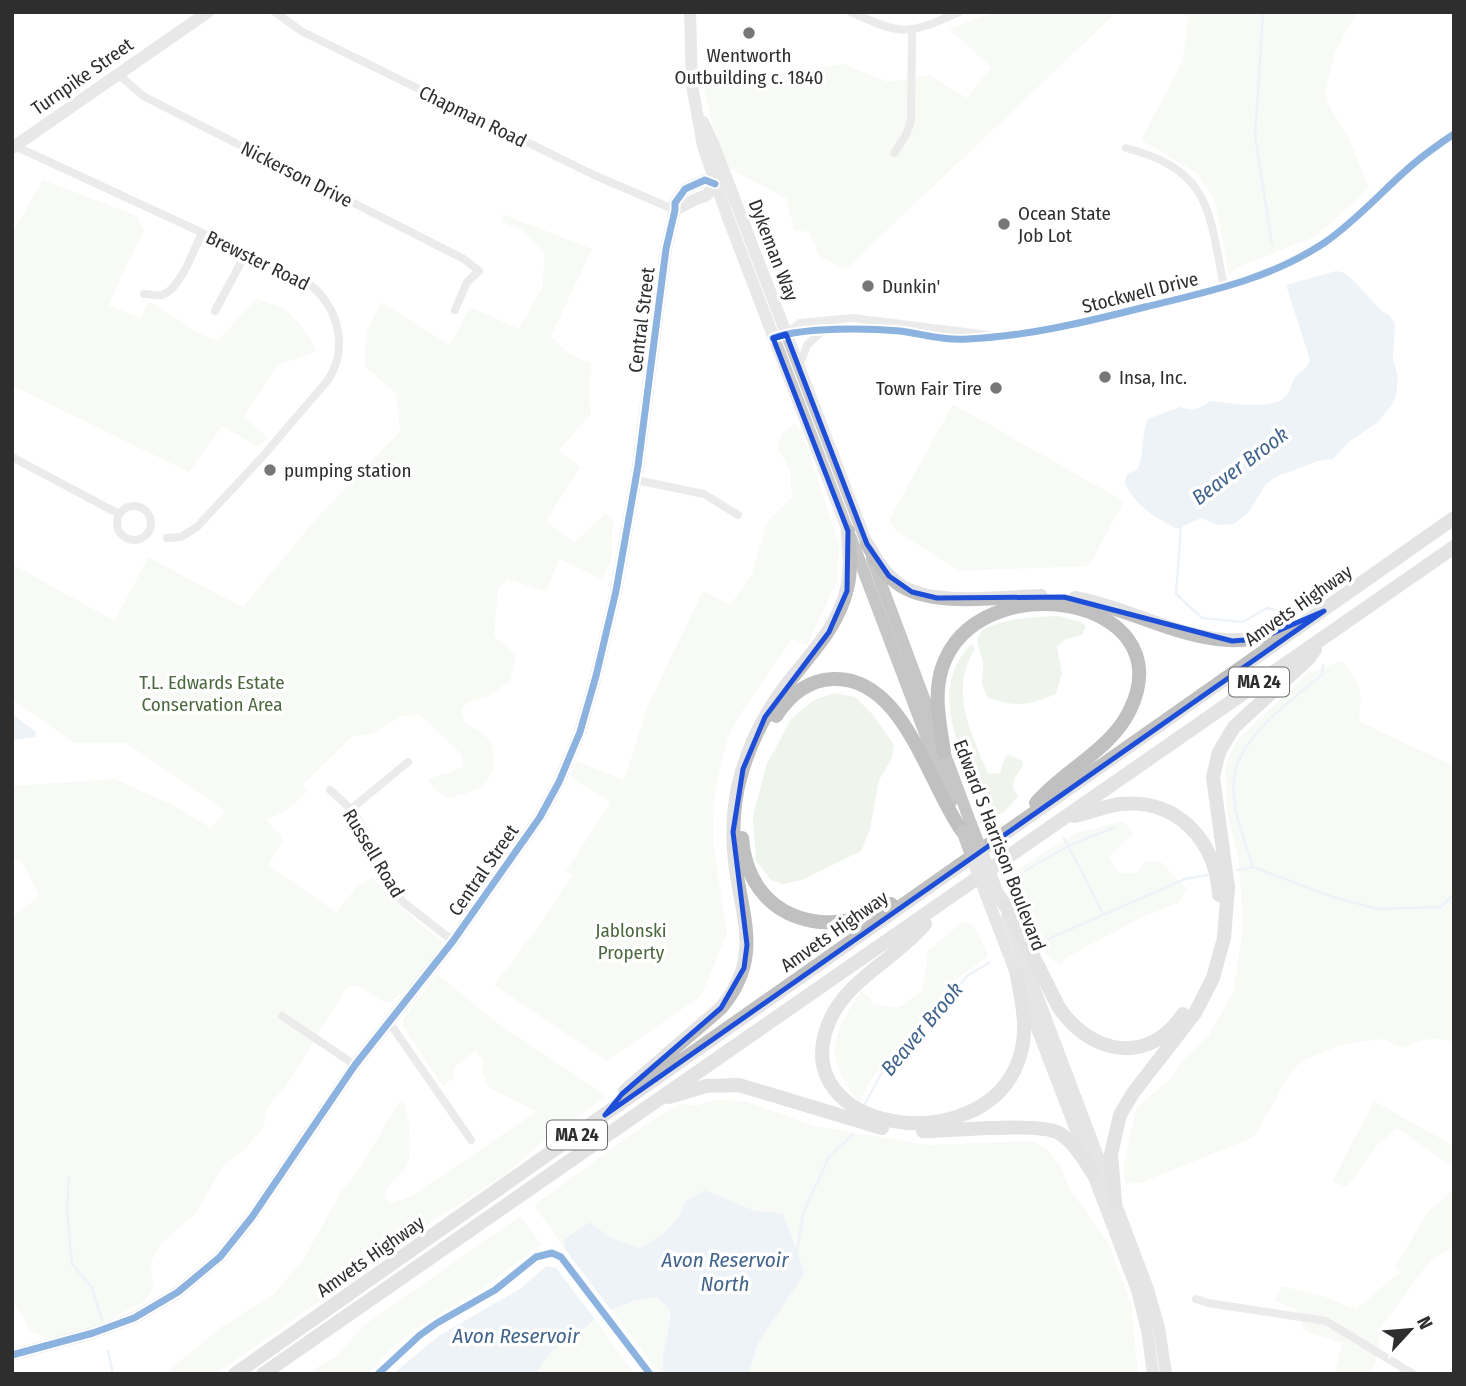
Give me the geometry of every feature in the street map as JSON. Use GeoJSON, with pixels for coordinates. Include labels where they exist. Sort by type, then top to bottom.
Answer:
{"type":"FeatureCollection","features":[{"type":"Feature","properties":{"kind":"highway","name":"Amvets Highway"},"geometry":{"type":"LineString","coordinates":[[235,1374],[1454,518]]}},
{"type":"Feature","properties":{"kind":"highway"},"geometry":{"type":"LineString","coordinates":[[605,1115],[622,1094],[721,1008],[732,994],[744,968],[747,945],[734,839],[738,786],[750,745],[765,717],[838,617],[850,572],[848,531]]}},
{"type":"Feature","properties":{"kind":"highway"},"geometry":{"type":"LineString","coordinates":[[867,544],[889,576],[905,589],[920,595],[945,599],[1064,597],[1106,605],[1200,637],[1220,641],[1259,639],[1295,620],[1324,611]]}},
{"type":"Feature","properties":{"kind":"highway","name":"Amvets Highway"},"geometry":{"type":"LineString","coordinates":[[263,1374],[1454,547]]}},
{"type":"Feature","properties":{"kind":"highway"},"geometry":{"type":"LineString","coordinates":[[944,752],[938,713],[939,680],[953,645],[972,624],[1009,608],[1044,605],[1081,609],[1111,621],[1129,640],[1136,657],[1139,676],[1131,709],[1112,735],[1038,800],[1026,819]]}},
{"type":"Feature","properties":{"kind":"highway"},"geometry":{"type":"LineString","coordinates":[[1115,1201],[1111,1147],[1121,1115],[1133,1093],[1195,1013],[1213,978],[1222,946],[1228,887],[1214,791],[1215,765],[1219,752],[1234,727],[1309,658],[1324,637]]}},
{"type":"Feature","properties":{"kind":"highway"},"geometry":{"type":"LineString","coordinates":[[918,894],[855,921],[826,923],[794,915],[779,907],[763,893],[751,874],[744,854],[743,811],[751,769],[760,745],[777,715],[794,694],[820,681],[844,679],[863,684],[888,702],[902,720],[949,812],[967,827]]}},
{"type":"Feature","properties":{"kind":"highway"},"geometry":{"type":"LineString","coordinates":[[993,895],[1015,920],[1058,1006],[1075,1028],[1093,1040],[1123,1048],[1148,1044],[1173,1027],[1201,982],[1214,942],[1218,886],[1209,852],[1197,834],[1181,820],[1152,806],[1111,806],[1065,818]]}},
{"type":"Feature","properties":{"kind":"highway"},"geometry":{"type":"LineString","coordinates":[[940,905],[921,929],[844,997],[833,1014],[825,1036],[823,1058],[831,1085],[841,1098],[867,1114],[920,1122],[962,1116],[989,1103],[1010,1079],[1023,1046],[1024,1019],[1017,975]]}},
{"type":"Feature","properties":{"kind":"highway"},"geometry":{"type":"LineString","coordinates":[[657,1100],[706,1086],[728,1084],[750,1087],[853,1121],[887,1129],[935,1131],[1042,1128],[1057,1132],[1068,1140],[1094,1175]]}},
{"type":"Feature","properties":{"kind":"main road","name":"Edward S Harrison Boulevard"},"geometry":{"type":"LineString","coordinates":[[848,531],[1115,1201],[1152,1302],[1166,1374]]}},
{"type":"Feature","properties":{"kind":"main road","name":"Edward S Harrison Boulevard"},"geometry":{"type":"LineString","coordinates":[[867,544],[944,752],[967,827]]}},
{"type":"Feature","properties":{"kind":"main road","name":"Edward S Harrison Boulevard"},"geometry":{"type":"LineString","coordinates":[[993,895],[1017,975],[1141,1303],[1150,1343],[1153,1374]]}},
{"type":"Feature","properties":{"kind":"street","name":"Turnpike Street"},"geometry":{"type":"LineString","coordinates":[[13,147],[208,12]]}},
{"type":"Feature","properties":{"kind":"street","name":"Chapman Road"},"geometry":{"type":"LineString","coordinates":[[275,12],[301,31],[385,73],[594,175],[676,211]]}},
{"type":"Feature","properties":{"kind":"street"},"geometry":{"type":"LineString","coordinates":[[676,211],[707,195],[721,182],[703,146],[692,85],[690,12]]}},
{"type":"Feature","properties":{"kind":"street"},"geometry":{"type":"LineString","coordinates":[[851,12],[891,28],[912,31],[959,12]]}},
{"type":"Feature","properties":{"kind":"street"},"geometry":{"type":"LineString","coordinates":[[894,153],[906,135],[912,114],[912,31]]}},
{"type":"Feature","properties":{"kind":"street","name":"Nickerson Drive"},"geometry":{"type":"LineString","coordinates":[[118,74],[143,96],[457,255],[479,271],[467,282],[455,310]]}},
{"type":"Feature","properties":{"kind":"street","name":"Stockwell Drive"},"geometry":{"type":"LineString","coordinates":[[780,336],[872,329],[964,340],[1028,334],[1063,328],[1224,287],[1281,266],[1323,243],[1348,224],[1412,165],[1454,134]]}},
{"type":"Feature","properties":{"kind":"street","name":"Brewster Road"},"geometry":{"type":"LineString","coordinates":[[13,147],[300,278],[320,292],[334,313],[338,328],[336,362],[323,386],[197,527],[181,537],[167,538]]}},
{"type":"Feature","properties":{"kind":"street"},"geometry":{"type":"LineString","coordinates":[[1126,148],[1179,169],[1197,187],[1208,214],[1224,287]]}},
{"type":"Feature","properties":{"kind":"street","name":"Dykeman Way"},"geometry":{"type":"LineString","coordinates":[[721,182],[780,336]]}},
{"type":"Feature","properties":{"kind":"street","name":"Central Street"},"geometry":{"type":"LineString","coordinates":[[12,1355],[93,1333],[134,1318],[169,1299],[200,1276],[242,1232],[355,1065],[453,941],[529,834],[559,782],[573,749],[592,692],[610,619],[636,480],[668,235],[676,211]]}},
{"type":"Feature","properties":{"kind":"street"},"geometry":{"type":"LineString","coordinates":[[144,294],[160,296],[170,291],[178,281],[202,233]]}},
{"type":"Feature","properties":{"kind":"street"},"geometry":{"type":"LineString","coordinates":[[215,311],[246,253]]}},
{"type":"Feature","properties":{"kind":"street","name":"Stockwell Drive"},"geometry":{"type":"LineString","coordinates":[[780,336],[800,323],[853,318],[974,331],[992,336]]}},
{"type":"Feature","properties":{"kind":"street"},"geometry":{"type":"LineString","coordinates":[[799,367],[807,345],[821,332]]}},
{"type":"Feature","properties":{"kind":"street","name":"Edward S Harrison Boulevard"},"geometry":{"type":"LineString","coordinates":[[780,336],[799,367],[867,544]]}},
{"type":"Feature","properties":{"kind":"street","name":"Edward S Harrison Boulevard"},"geometry":{"type":"LineString","coordinates":[[780,336],[848,531]]}},
{"type":"Feature","properties":{"kind":"street"},"geometry":{"type":"LineString","coordinates":[[12,457],[119,514]]}},
{"type":"Feature","properties":{"kind":"street"},"geometry":{"type":"LineString","coordinates":[[636,480],[704,494],[738,515]]}},
{"type":"Feature","properties":{"kind":"street"},"geometry":{"type":"LineString","coordinates":[[130,506],[143,508],[149,515],[149,529],[138,539],[124,537],[116,524],[119,514],[130,506]]}},
{"type":"Feature","properties":{"kind":"street"},"geometry":{"type":"LineString","coordinates":[[351,809],[408,762]]}},
{"type":"Feature","properties":{"kind":"street","name":"Russell Road"},"geometry":{"type":"LineString","coordinates":[[330,790],[351,809],[365,830],[395,892],[412,910],[453,941]]}},
{"type":"Feature","properties":{"kind":"street"},"geometry":{"type":"LineString","coordinates":[[282,1016],[355,1065]]}},
{"type":"Feature","properties":{"kind":"street"},"geometry":{"type":"LineString","coordinates":[[389,1023],[471,1140]]}},
{"type":"Feature","properties":{"kind":"street"},"geometry":{"type":"LineString","coordinates":[[379,1374],[420,1335],[495,1290],[536,1256],[552,1253],[561,1257],[649,1374]]}},
{"type":"Feature","properties":{"kind":"street"},"geometry":{"type":"LineString","coordinates":[[1196,1299],[1326,1321],[1413,1374]]}},
{"type":"Feature","properties":{"kind":"highlighted area"},"geometry":{"type":"Polygon","coordinates":[[[786,334],[867,544],[889,576],[912,592],[937,598],[1064,597],[1232,641],[1259,639],[1324,611],[1026,819],[605,1115],[622,1094],[721,1008],[744,968],[747,945],[733,832],[743,769],[765,717],[829,632],[847,591],[848,531],[773,338],[786,334]]]}},
{"type":"Feature","properties":{"kind":"green space"},"geometry":{"type":"Polygon","coordinates":[[[996,12],[1117,12],[846,269],[820,257],[809,232],[794,230],[786,198],[728,168],[711,120],[704,86],[844,64],[888,82],[929,75],[967,98],[991,67],[949,29],[996,12]]]}},
{"type":"Feature","properties":{"kind":"green space"},"geometry":{"type":"Polygon","coordinates":[[[1181,12],[1357,12],[1335,52],[1326,86],[1326,101],[1349,139],[1369,188],[1315,237],[1238,267],[1229,275],[1215,201],[1197,173],[1141,140],[1182,62],[1189,17],[1181,12]]]}},
{"type":"Feature","properties":{"kind":"green space"},"geometry":{"type":"Polygon","coordinates":[[[43,180],[137,216],[144,231],[109,306],[141,318],[149,301],[200,334],[217,341],[257,299],[284,308],[303,328],[317,351],[278,365],[244,416],[267,437],[258,447],[222,426],[189,472],[12,386],[12,228],[15,228],[43,180]]]}},
{"type":"Feature","properties":{"kind":"green space","name":"T.L. Edwards Estate Conservation Area"},"geometry":{"type":"Polygon","coordinates":[[[503,214],[592,249],[551,336],[567,352],[591,364],[591,414],[559,450],[580,467],[546,521],[574,543],[605,514],[613,518],[611,561],[602,579],[559,559],[546,592],[508,579],[498,588],[494,637],[516,654],[510,681],[487,697],[468,702],[461,710],[465,723],[486,736],[493,749],[491,774],[480,787],[449,798],[434,789],[428,780],[464,766],[461,754],[420,715],[401,716],[372,734],[353,736],[303,784],[308,790],[298,800],[284,811],[266,819],[281,836],[282,842],[268,865],[336,912],[356,888],[372,877],[414,919],[443,942],[412,985],[386,1003],[356,985],[347,987],[289,1082],[267,1108],[264,1127],[246,1148],[222,1167],[197,1212],[160,1245],[151,1262],[153,1290],[144,1302],[89,1329],[54,1340],[31,1331],[12,1299],[12,917],[39,894],[21,861],[12,860],[12,786],[115,779],[175,806],[211,828],[226,811],[126,743],[74,743],[12,699],[12,564],[115,621],[148,557],[243,607],[315,520],[400,431],[396,394],[365,366],[366,332],[381,302],[450,345],[470,307],[519,329],[543,285],[544,253],[521,229],[501,222],[503,214]]]}},
{"type":"Feature","properties":{"kind":"green space"},"geometry":{"type":"Polygon","coordinates":[[[953,404],[1124,501],[1089,566],[959,571],[895,530],[889,520],[953,404]]]}},
{"type":"Feature","properties":{"kind":"green space","name":"Jablonski Property"},"geometry":{"type":"Polygon","coordinates":[[[795,424],[802,432],[839,545],[837,581],[807,645],[792,639],[739,716],[728,738],[714,798],[713,842],[727,933],[701,996],[607,1061],[494,985],[543,920],[572,875],[566,871],[611,802],[570,777],[576,761],[624,780],[648,705],[703,591],[730,605],[752,574],[767,522],[792,497],[790,470],[778,449],[781,434],[795,424]]]}},
{"type":"Feature","properties":{"kind":"green space"},"geometry":{"type":"Polygon","coordinates":[[[1059,616],[1086,626],[1082,635],[1066,639],[1057,646],[1062,673],[1056,694],[1022,704],[988,698],[982,684],[983,663],[977,640],[982,630],[1010,621],[1059,616]]]}},
{"type":"Feature","properties":{"kind":"green space"},"geometry":{"type":"Polygon","coordinates":[[[971,644],[975,648],[967,665],[963,695],[972,736],[988,774],[1000,773],[1005,757],[1009,755],[1022,761],[1023,766],[1015,777],[1013,787],[1018,797],[1005,811],[990,819],[978,799],[965,765],[949,703],[953,673],[971,644]]]}},
{"type":"Feature","properties":{"kind":"green space"},"geometry":{"type":"Polygon","coordinates":[[[1342,661],[1360,688],[1359,721],[1454,766],[1454,1043],[1428,1039],[1403,1048],[1381,1039],[1340,1045],[1302,1061],[1291,1072],[1254,1137],[1143,1182],[1125,1184],[1124,1165],[1136,1109],[1174,1075],[1182,1061],[1208,1037],[1234,990],[1243,928],[1239,860],[1228,817],[1225,768],[1236,741],[1308,673],[1342,661]]]}},
{"type":"Feature","properties":{"kind":"green space"},"geometry":{"type":"Polygon","coordinates":[[[834,693],[855,697],[873,715],[894,745],[891,760],[879,780],[870,829],[861,851],[802,880],[783,884],[771,880],[756,861],[753,816],[766,766],[791,719],[814,700],[834,693]]]}},
{"type":"Feature","properties":{"kind":"green space"},"geometry":{"type":"Polygon","coordinates":[[[1124,821],[1133,834],[1109,857],[1118,873],[1137,873],[1146,861],[1160,861],[1187,889],[1179,903],[1142,917],[1067,957],[1060,965],[1041,948],[1027,925],[1009,875],[1076,833],[1124,821]]]}},
{"type":"Feature","properties":{"kind":"green space"},"geometry":{"type":"Polygon","coordinates":[[[962,922],[974,925],[988,956],[955,980],[871,1079],[859,1102],[840,1072],[836,1059],[838,1034],[851,1007],[861,991],[874,1005],[899,1007],[923,990],[928,951],[962,922]]]}},
{"type":"Feature","properties":{"kind":"green space"},"geometry":{"type":"Polygon","coordinates":[[[437,974],[496,1022],[607,1096],[542,1142],[506,1174],[439,1217],[216,1374],[165,1374],[220,1328],[274,1294],[303,1260],[341,1192],[363,1163],[398,1103],[403,1102],[405,1108],[410,1146],[405,1169],[385,1190],[386,1199],[392,1203],[415,1194],[536,1112],[489,1088],[482,1071],[484,1062],[475,1051],[454,1067],[453,1078],[443,1086],[403,1026],[403,1019],[437,974]]]}},
{"type":"Feature","properties":{"kind":"green space"},"geometry":{"type":"Polygon","coordinates":[[[715,1100],[745,1101],[814,1126],[927,1145],[1032,1141],[1046,1148],[1060,1165],[1069,1188],[1108,1242],[1131,1304],[1138,1374],[748,1374],[758,1343],[805,1273],[783,1213],[755,1211],[705,1190],[686,1201],[678,1218],[662,1235],[640,1248],[611,1238],[590,1222],[565,1237],[564,1248],[534,1205],[652,1120],[681,1104],[696,1106],[715,1100]]]}},
{"type":"Feature","properties":{"kind":"green space"},"geometry":{"type":"Polygon","coordinates":[[[1374,1101],[1454,1146],[1454,1168],[1397,1128],[1378,1144],[1347,1187],[1332,1182],[1374,1101]]]}},
{"type":"Feature","properties":{"kind":"green space"},"geometry":{"type":"Polygon","coordinates":[[[1454,1189],[1454,1248],[1431,1259],[1382,1326],[1375,1364],[1369,1374],[1334,1374],[1343,1343],[1303,1330],[1297,1310],[1275,1301],[1281,1286],[1323,1296],[1356,1309],[1400,1272],[1395,1267],[1428,1212],[1454,1189]]]}},
{"type":"Feature","properties":{"kind":"green space"},"geometry":{"type":"Polygon","coordinates":[[[520,1216],[541,1244],[486,1286],[416,1329],[392,1348],[368,1374],[306,1374],[337,1356],[363,1326],[520,1216]]]}},
{"type":"Feature","properties":{"kind":"green space"},"geometry":{"type":"Polygon","coordinates":[[[657,1297],[670,1309],[663,1374],[660,1374],[611,1310],[634,1301],[657,1297]]]}},
{"type":"Feature","properties":{"kind":"green space"},"geometry":{"type":"Polygon","coordinates":[[[595,1319],[634,1374],[535,1374],[550,1353],[575,1337],[595,1319]]]}},
{"type":"Feature","properties":{"kind":"water"},"geometry":{"type":"Polygon","coordinates":[[[1336,271],[1350,277],[1390,316],[1395,325],[1393,360],[1398,376],[1396,396],[1391,406],[1378,422],[1350,441],[1333,459],[1318,461],[1278,476],[1266,484],[1249,512],[1234,524],[1218,525],[1201,518],[1177,529],[1147,510],[1124,483],[1127,474],[1135,471],[1139,465],[1148,419],[1180,407],[1196,409],[1210,401],[1260,405],[1279,401],[1286,396],[1294,378],[1310,360],[1286,285],[1336,271]]]}},
{"type":"Feature","properties":{"kind":"water"},"geometry":{"type":"Polygon","coordinates":[[[12,714],[36,732],[35,737],[12,740],[12,714]]]}},
{"type":"Feature","properties":{"kind":"water","name":"Avon Reservoir North"},"geometry":{"type":"Polygon","coordinates":[[[705,1190],[755,1211],[783,1213],[805,1273],[758,1343],[748,1374],[663,1374],[670,1309],[656,1297],[634,1301],[611,1310],[564,1248],[565,1238],[590,1222],[611,1238],[640,1248],[662,1235],[678,1218],[686,1201],[705,1190]]]}},
{"type":"Feature","properties":{"kind":"water","name":"Avon Reservoir"},"geometry":{"type":"Polygon","coordinates":[[[546,1266],[556,1268],[595,1319],[575,1337],[550,1353],[535,1374],[393,1374],[440,1335],[520,1289],[546,1266]]]}},
{"type":"Feature","properties":{"kind":"waterway","name":"Beaver Brook"},"geometry":{"type":"LineString","coordinates":[[1263,12],[1255,136],[1272,244]]}},
{"type":"Feature","properties":{"kind":"waterway","name":"Beaver Brook"},"geometry":{"type":"LineString","coordinates":[[1181,526],[1176,594],[1202,618],[1243,622],[1267,608],[1285,613]]}},
{"type":"Feature","properties":{"kind":"waterway","name":"Beaver Brook"},"geometry":{"type":"LineString","coordinates":[[1253,867],[1234,800],[1234,778],[1238,763],[1245,748],[1268,720],[1322,675],[1323,665]]}},
{"type":"Feature","properties":{"kind":"waterway"},"geometry":{"type":"LineString","coordinates":[[1025,871],[1068,846],[1115,827]]}},
{"type":"Feature","properties":{"kind":"waterway"},"geometry":{"type":"LineString","coordinates":[[1064,838],[1103,913]]}},
{"type":"Feature","properties":{"kind":"waterway"},"geometry":{"type":"LineString","coordinates":[[1253,867],[1333,897],[1378,909],[1441,907],[1454,894]]}},
{"type":"Feature","properties":{"kind":"waterway","name":"Beaver Brook"},"geometry":{"type":"LineString","coordinates":[[1238,870],[1253,867]]}},
{"type":"Feature","properties":{"kind":"waterway","name":"Beaver Brook"},"geometry":{"type":"LineString","coordinates":[[1048,939],[1185,879],[1207,875]]}},
{"type":"Feature","properties":{"kind":"waterway","name":"Beaver Brook"},"geometry":{"type":"LineString","coordinates":[[865,1104],[881,1074],[968,975],[989,963]]}},
{"type":"Feature","properties":{"kind":"waterway","name":"Beaver Brook"},"geometry":{"type":"LineString","coordinates":[[797,1252],[803,1213],[829,1157],[852,1135]]}},
{"type":"Feature","properties":{"kind":"waterway"},"geometry":{"type":"LineString","coordinates":[[69,1177],[67,1208],[72,1264],[92,1288],[102,1320]]}},
{"type":"Feature","properties":{"kind":"waterway"},"geometry":{"type":"LineString","coordinates":[[108,1350],[113,1374]]}},
{"type":"Feature","properties":{"kind":"cycle path"},"geometry":{"type":"LineString","coordinates":[[773,338],[818,330],[853,329],[900,331],[959,339],[1013,335],[1101,318],[1237,283],[1282,266],[1324,243],[1358,216],[1416,162],[1454,134]]}},
{"type":"Feature","properties":{"kind":"cycle path"},"geometry":{"type":"LineString","coordinates":[[12,1355],[93,1333],[134,1318],[178,1292],[220,1257],[252,1217],[355,1065],[453,941],[540,817],[559,782],[580,732],[616,591],[638,466],[666,249],[675,203],[685,189],[705,180],[715,184]]}},
{"type":"Feature","properties":{"kind":"cycle path"},"geometry":{"type":"LineString","coordinates":[[378,1374],[437,1323],[495,1290],[536,1257],[552,1253],[561,1257],[650,1374]]}},
{"type":"Feature","properties":{"kind":"place","name":"Wentworth Outbuilding c. 1840"},"geometry":{"type":"Point","coordinates":[749,33]}},
{"type":"Feature","properties":{"kind":"place","name":"Ocean State Job Lot"},"geometry":{"type":"Point","coordinates":[1004,224]}},
{"type":"Feature","properties":{"kind":"place","name":"Dunkin'"},"geometry":{"type":"Point","coordinates":[868,286]}},
{"type":"Feature","properties":{"kind":"place","name":"Insa, Inc."},"geometry":{"type":"Point","coordinates":[1105,377]}},
{"type":"Feature","properties":{"kind":"place","name":"Town Fair Tire"},"geometry":{"type":"Point","coordinates":[996,388]}},
{"type":"Feature","properties":{"kind":"place","name":"pumping station"},"geometry":{"type":"Point","coordinates":[270,470]}}]}
